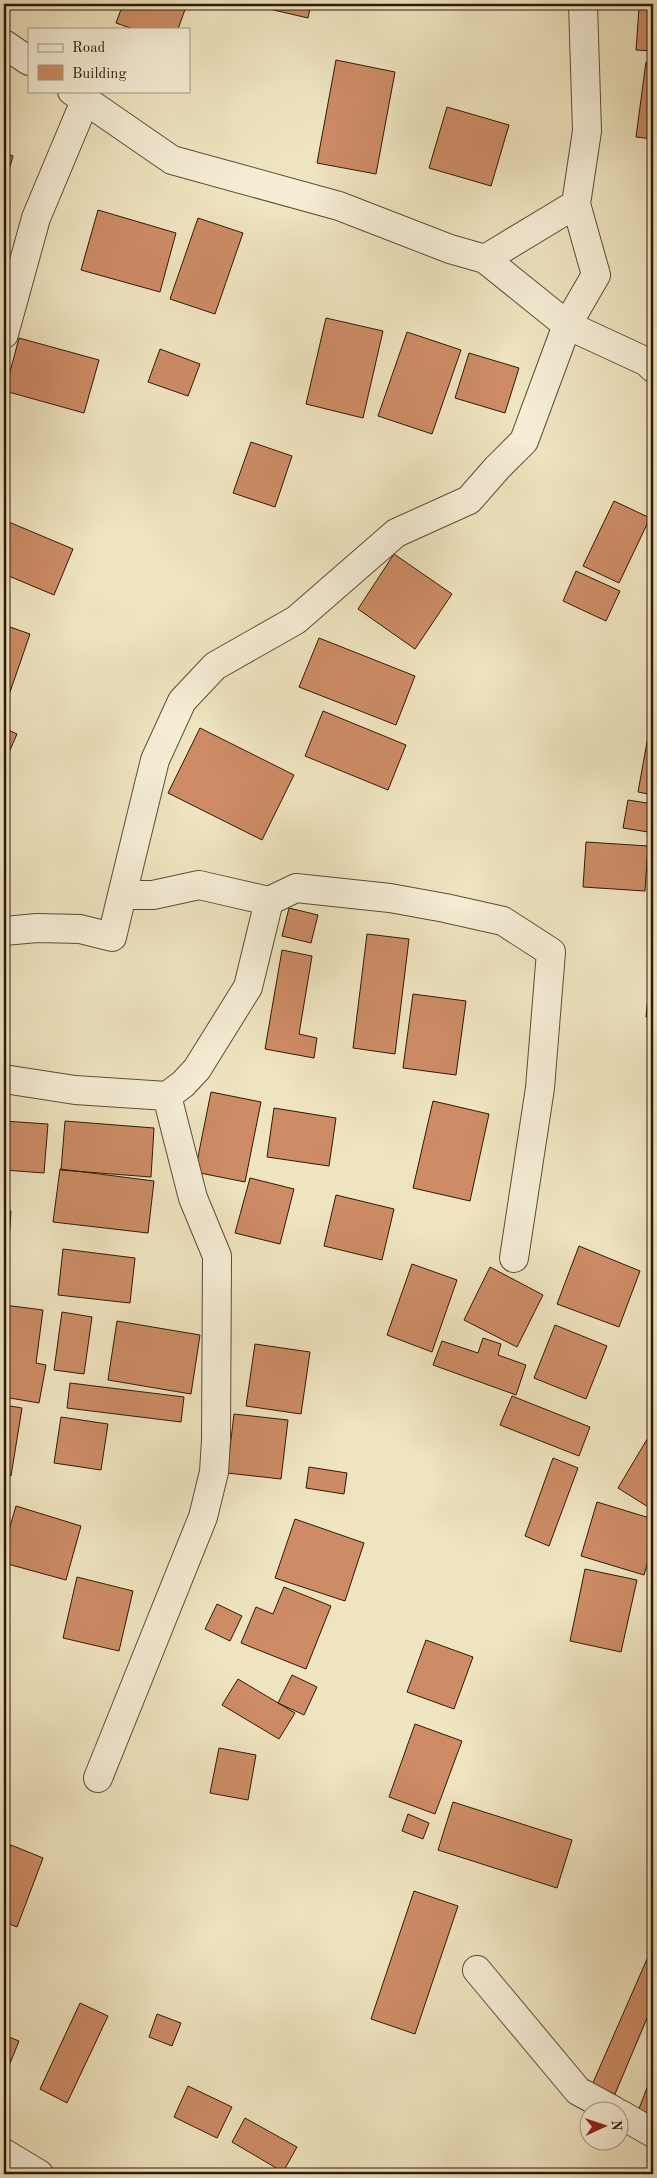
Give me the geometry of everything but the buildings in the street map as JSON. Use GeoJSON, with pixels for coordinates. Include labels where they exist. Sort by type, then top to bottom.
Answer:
{"type":"FeatureCollection","features":[{"type":"Feature","properties":{"kind":"street"},"geometry":{"type":"LineString","coordinates":[[4,931],[80,929],[112,937],[155,760],[182,702],[215,666],[296,620],[396,533],[469,500],[524,441],[567,325],[596,275],[576,204],[586,131],[583,4]]}},
{"type":"Feature","properties":{"kind":"street"},"geometry":{"type":"LineString","coordinates":[[4,44],[28,60]]}},
{"type":"Feature","properties":{"kind":"street"},"geometry":{"type":"LineString","coordinates":[[4,334],[13,295],[36,218],[78,96],[172,160],[339,206],[450,249],[485,259],[567,325],[651,359]]}},
{"type":"Feature","properties":{"kind":"street"},"geometry":{"type":"LineString","coordinates":[[485,259],[576,204]]}},
{"type":"Feature","properties":{"kind":"street"},"geometry":{"type":"LineString","coordinates":[[122,895],[153,895],[199,885],[270,900],[296,888],[390,898],[502,921],[550,952],[540,1088],[514,1258]]}},
{"type":"Feature","properties":{"kind":"street"},"geometry":{"type":"LineString","coordinates":[[4,1079],[75,1090],[168,1096],[197,1069],[248,987],[270,900]]}},
{"type":"Feature","properties":{"kind":"street"},"geometry":{"type":"LineString","coordinates":[[98,1778],[203,1517],[214,1472],[218,1256],[193,1198],[168,1096]]}},
{"type":"Feature","properties":{"kind":"street"},"geometry":{"type":"LineString","coordinates":[[477,1970],[578,2091],[595,2100]]}},
{"type":"Feature","properties":{"kind":"street"},"geometry":{"type":"LineString","coordinates":[[630,2120],[653,2133]]}},
{"type":"Feature","properties":{"kind":"street"},"geometry":{"type":"LineString","coordinates":[[4,2153],[39,2174]]}}]}
